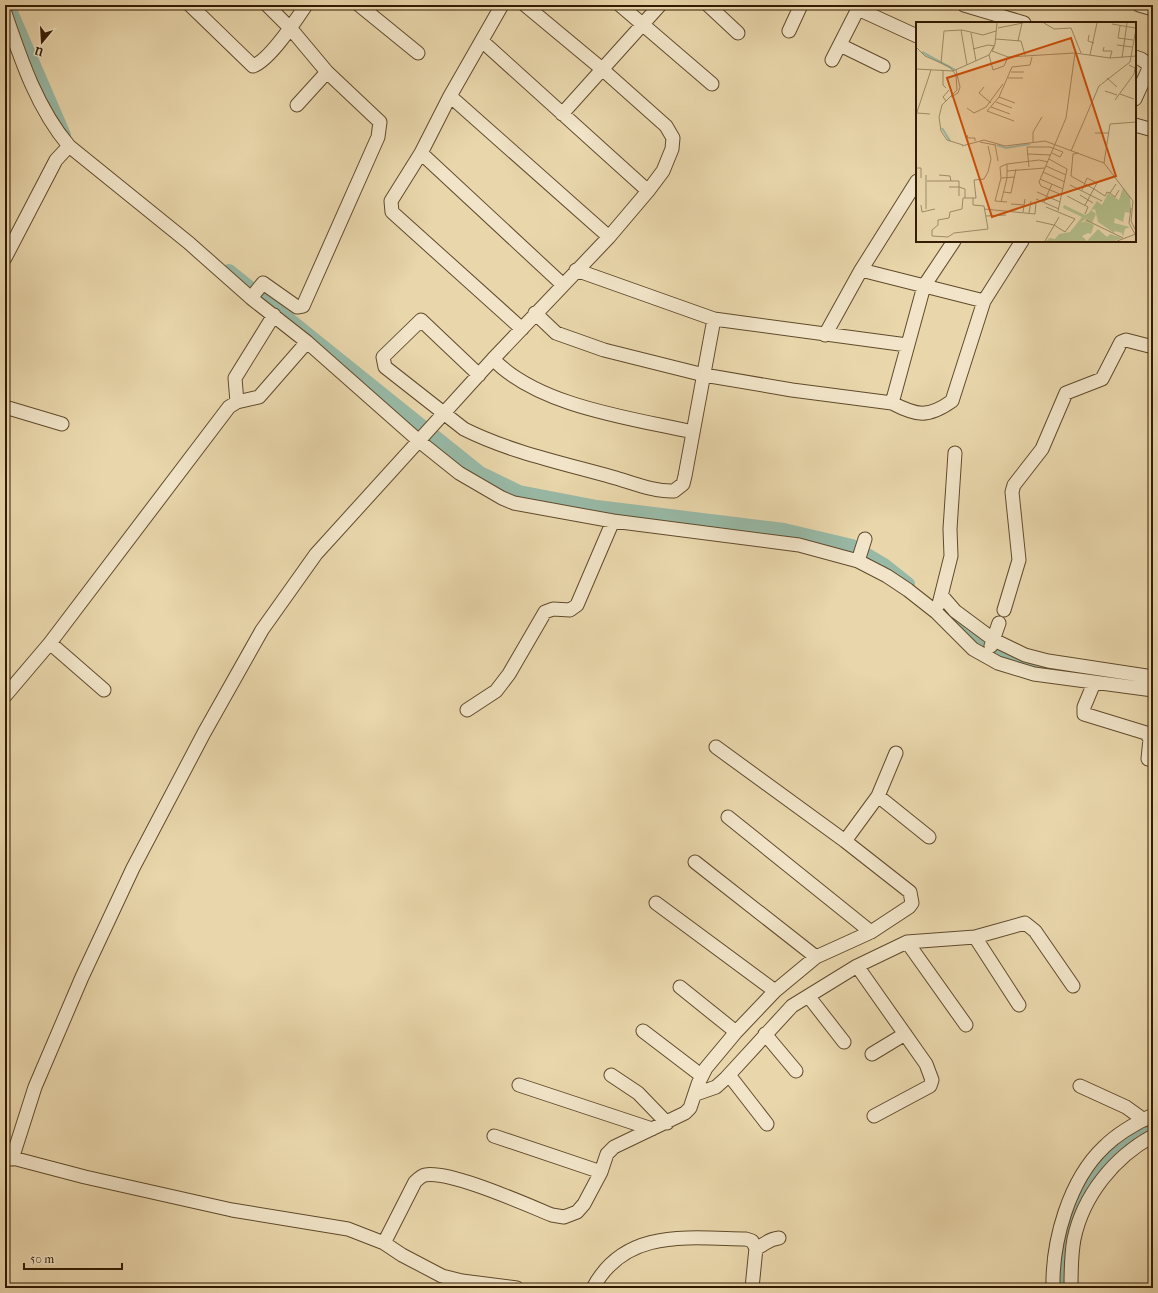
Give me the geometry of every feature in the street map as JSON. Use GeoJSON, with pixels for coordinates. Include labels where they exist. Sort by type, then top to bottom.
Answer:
{"type":"FeatureCollection","features":[{"type":"Feature","properties":{"kind":"street"},"geometry":{"type":"LineString","coordinates":[[190,5],[253,66],[262,61],[291,29],[306,5]]}},
{"type":"Feature","properties":{"kind":"street"},"geometry":{"type":"LineString","coordinates":[[255,292],[263,283],[267,284],[297,307],[302,308],[380,130],[380,122],[327,72],[291,29],[267,5]]}},
{"type":"Feature","properties":{"kind":"street"},"geometry":{"type":"LineString","coordinates":[[359,5],[418,53]]}},
{"type":"Feature","properties":{"kind":"street"},"geometry":{"type":"LineString","coordinates":[[502,5],[450,96],[421,153],[391,201],[392,212],[522,329]]}},
{"type":"Feature","properties":{"kind":"street"},"geometry":{"type":"LineString","coordinates":[[517,1288],[462,1281],[441,1282],[392,1249],[348,1229],[232,1210],[9,1157],[35,1087],[82,977],[133,868],[204,733],[262,630],[316,554],[493,358],[609,236],[648,191],[663,171],[672,149],[673,138],[666,126],[602,69],[525,5]]}},
{"type":"Feature","properties":{"kind":"street"},"geometry":{"type":"LineString","coordinates":[[620,5],[712,84]]}},
{"type":"Feature","properties":{"kind":"street"},"geometry":{"type":"LineString","coordinates":[[562,114],[660,5]]}},
{"type":"Feature","properties":{"kind":"street"},"geometry":{"type":"LineString","coordinates":[[708,5],[738,33]]}},
{"type":"Feature","properties":{"kind":"street"},"geometry":{"type":"LineString","coordinates":[[789,30],[801,5]]}},
{"type":"Feature","properties":{"kind":"street"},"geometry":{"type":"LineString","coordinates":[[964,5],[1021,22]]}},
{"type":"Feature","properties":{"kind":"street"},"geometry":{"type":"LineString","coordinates":[[1139,5],[1153,10]]}},
{"type":"Feature","properties":{"kind":"street"},"geometry":{"type":"LineString","coordinates":[[832,60],[859,7],[916,36]]}},
{"type":"Feature","properties":{"kind":"street"},"geometry":{"type":"LineString","coordinates":[[5,13],[32,86],[57,132],[69,146],[189,243],[255,292],[274,315],[421,438],[459,473],[508,501],[613,521],[800,545],[861,551],[887,576],[938,605],[956,611],[990,648],[998,663],[1034,674],[1153,690]]}},
{"type":"Feature","properties":{"kind":"street"},"geometry":{"type":"LineString","coordinates":[[482,41],[648,191]]}},
{"type":"Feature","properties":{"kind":"street"},"geometry":{"type":"LineString","coordinates":[[840,45],[883,66]]}},
{"type":"Feature","properties":{"kind":"street"},"geometry":{"type":"LineString","coordinates":[[1136,58],[1152,67],[1136,97]]}},
{"type":"Feature","properties":{"kind":"street"},"geometry":{"type":"LineString","coordinates":[[297,105],[327,72]]}},
{"type":"Feature","properties":{"kind":"street"},"geometry":{"type":"LineString","coordinates":[[450,96],[609,236]]}},
{"type":"Feature","properties":{"kind":"street"},"geometry":{"type":"LineString","coordinates":[[1136,125],[1153,130]]}},
{"type":"Feature","properties":{"kind":"street"},"geometry":{"type":"LineString","coordinates":[[5,258],[56,160],[69,146]]}},
{"type":"Feature","properties":{"kind":"street"},"geometry":{"type":"LineString","coordinates":[[421,153],[562,284]]}},
{"type":"Feature","properties":{"kind":"street"},"geometry":{"type":"LineString","coordinates":[[825,334],[861,270],[916,183]]}},
{"type":"Feature","properties":{"kind":"street"},"geometry":{"type":"LineString","coordinates":[[892,403],[924,286],[953,242]]}},
{"type":"Feature","properties":{"kind":"street"},"geometry":{"type":"LineString","coordinates":[[535,313],[549,329],[562,336],[604,350],[704,375],[792,390],[892,403],[920,414],[934,412],[952,401],[984,301],[1021,242]]}},
{"type":"Feature","properties":{"kind":"street"},"geometry":{"type":"LineString","coordinates":[[576,270],[714,319],[907,345]]}},
{"type":"Feature","properties":{"kind":"street"},"geometry":{"type":"LineString","coordinates":[[861,270],[984,301]]}},
{"type":"Feature","properties":{"kind":"street"},"geometry":{"type":"LineString","coordinates":[[237,402],[235,378],[274,315]]}},
{"type":"Feature","properties":{"kind":"street"},"geometry":{"type":"LineString","coordinates":[[479,374],[422,320],[383,357],[385,367],[442,415],[464,429],[533,455],[669,491],[678,489],[683,484],[714,319]]}},
{"type":"Feature","properties":{"kind":"street"},"geometry":{"type":"LineString","coordinates":[[1004,610],[1019,560],[1012,492],[1014,485],[1042,449],[1066,393],[1102,379],[1121,342],[1126,340],[1153,347]]}},
{"type":"Feature","properties":{"kind":"street"},"geometry":{"type":"LineString","coordinates":[[5,696],[50,643],[229,408],[237,402],[259,397],[307,342]]}},
{"type":"Feature","properties":{"kind":"street"},"geometry":{"type":"LineString","coordinates":[[493,358],[506,372],[527,386],[588,409],[693,432]]}},
{"type":"Feature","properties":{"kind":"street"},"geometry":{"type":"LineString","coordinates":[[5,407],[62,424]]}},
{"type":"Feature","properties":{"kind":"street"},"geometry":{"type":"LineString","coordinates":[[938,605],[951,556],[950,529],[955,453]]}},
{"type":"Feature","properties":{"kind":"street"},"geometry":{"type":"LineString","coordinates":[[467,710],[496,691],[509,674],[545,612],[553,609],[570,610],[577,605],[613,521]]}},
{"type":"Feature","properties":{"kind":"street"},"geometry":{"type":"LineString","coordinates":[[938,605],[973,649],[990,648],[1033,658],[1153,677]]}},
{"type":"Feature","properties":{"kind":"street"},"geometry":{"type":"LineString","coordinates":[[990,648],[999,623]]}},
{"type":"Feature","properties":{"kind":"street"},"geometry":{"type":"LineString","coordinates":[[50,643],[104,690]]}},
{"type":"Feature","properties":{"kind":"street"},"geometry":{"type":"LineString","coordinates":[[1094,683],[1084,707],[1084,714],[1146,733],[1150,739],[1148,759]]}},
{"type":"Feature","properties":{"kind":"street"},"geometry":{"type":"LineString","coordinates":[[392,1249],[415,1182],[423,1175],[436,1174],[456,1179],[552,1215],[564,1217],[577,1212],[584,1204],[601,1172],[608,1154],[614,1147],[652,1128],[667,1123],[685,1113],[690,1108],[706,1068],[736,1032],[775,992],[816,957],[871,932],[910,907],[912,903],[910,892],[845,841],[716,746]]}},
{"type":"Feature","properties":{"kind":"street"},"geometry":{"type":"LineString","coordinates":[[845,841],[878,796],[896,753]]}},
{"type":"Feature","properties":{"kind":"street"},"geometry":{"type":"LineString","coordinates":[[878,796],[929,837]]}},
{"type":"Feature","properties":{"kind":"street"},"geometry":{"type":"LineString","coordinates":[[728,817],[871,932]]}},
{"type":"Feature","properties":{"kind":"street"},"geometry":{"type":"LineString","coordinates":[[696,862],[816,957]]}},
{"type":"Feature","properties":{"kind":"street"},"geometry":{"type":"LineString","coordinates":[[656,903],[775,992]]}},
{"type":"Feature","properties":{"kind":"street"},"geometry":{"type":"LineString","coordinates":[[696,1094],[716,1087],[729,1075],[792,1006],[857,966],[907,942],[975,937],[1020,923],[1029,925],[1073,986]]}},
{"type":"Feature","properties":{"kind":"street"},"geometry":{"type":"LineString","coordinates":[[975,937],[1019,1005]]}},
{"type":"Feature","properties":{"kind":"street"},"geometry":{"type":"LineString","coordinates":[[907,942],[966,1025]]}},
{"type":"Feature","properties":{"kind":"street"},"geometry":{"type":"LineString","coordinates":[[857,966],[926,1064],[932,1080],[930,1086],[874,1116]]}},
{"type":"Feature","properties":{"kind":"street"},"geometry":{"type":"LineString","coordinates":[[680,987],[736,1032]]}},
{"type":"Feature","properties":{"kind":"street"},"geometry":{"type":"LineString","coordinates":[[809,996],[844,1042]]}},
{"type":"Feature","properties":{"kind":"street"},"geometry":{"type":"LineString","coordinates":[[644,1031],[702,1076]]}},
{"type":"Feature","properties":{"kind":"street"},"geometry":{"type":"LineString","coordinates":[[765,1034],[796,1071]]}},
{"type":"Feature","properties":{"kind":"street"},"geometry":{"type":"LineString","coordinates":[[872,1054],[905,1034]]}},
{"type":"Feature","properties":{"kind":"street"},"geometry":{"type":"LineString","coordinates":[[611,1075],[638,1093],[667,1123]]}},
{"type":"Feature","properties":{"kind":"street"},"geometry":{"type":"LineString","coordinates":[[729,1075],[767,1124]]}},
{"type":"Feature","properties":{"kind":"street"},"geometry":{"type":"LineString","coordinates":[[519,1085],[652,1128]]}},
{"type":"Feature","properties":{"kind":"street"},"geometry":{"type":"LineString","coordinates":[[1080,1086],[1090,1089],[1148,1118]]}},
{"type":"Feature","properties":{"kind":"street"},"geometry":{"type":"LineString","coordinates":[[1053,1288],[1056,1246],[1075,1188],[1102,1148],[1148,1118]]}},
{"type":"Feature","properties":{"kind":"street"},"geometry":{"type":"LineString","coordinates":[[494,1136],[601,1172]]}},
{"type":"Feature","properties":{"kind":"street"},"geometry":{"type":"LineString","coordinates":[[1071,1288],[1073,1247],[1083,1211],[1100,1182],[1110,1169],[1138,1144],[1153,1136]]}},
{"type":"Feature","properties":{"kind":"street"},"geometry":{"type":"LineString","coordinates":[[593,1288],[606,1268],[622,1254],[648,1242],[672,1238],[746,1239],[752,1241],[756,1248],[752,1288]]}},
{"type":"Feature","properties":{"kind":"street"},"geometry":{"type":"LineString","coordinates":[[756,1248],[762,1246],[769,1239],[779,1238]]}},
{"type":"Feature","properties":{"kind":"waterway"},"geometry":{"type":"LineString","coordinates":[[8,5],[64,135]]}},
{"type":"Feature","properties":{"kind":"waterway"},"geometry":{"type":"LineString","coordinates":[[229,271],[480,473],[519,492],[597,507],[784,530],[852,546],[884,565],[908,584]]}},
{"type":"Feature","properties":{"kind":"waterway"},"geometry":{"type":"LineString","coordinates":[[949,618],[977,641],[1011,661],[1081,675]]}},
{"type":"Feature","properties":{"kind":"waterway"},"geometry":{"type":"LineString","coordinates":[[1062,1288],[1068,1229],[1091,1181],[1128,1140],[1153,1126]]}}]}
